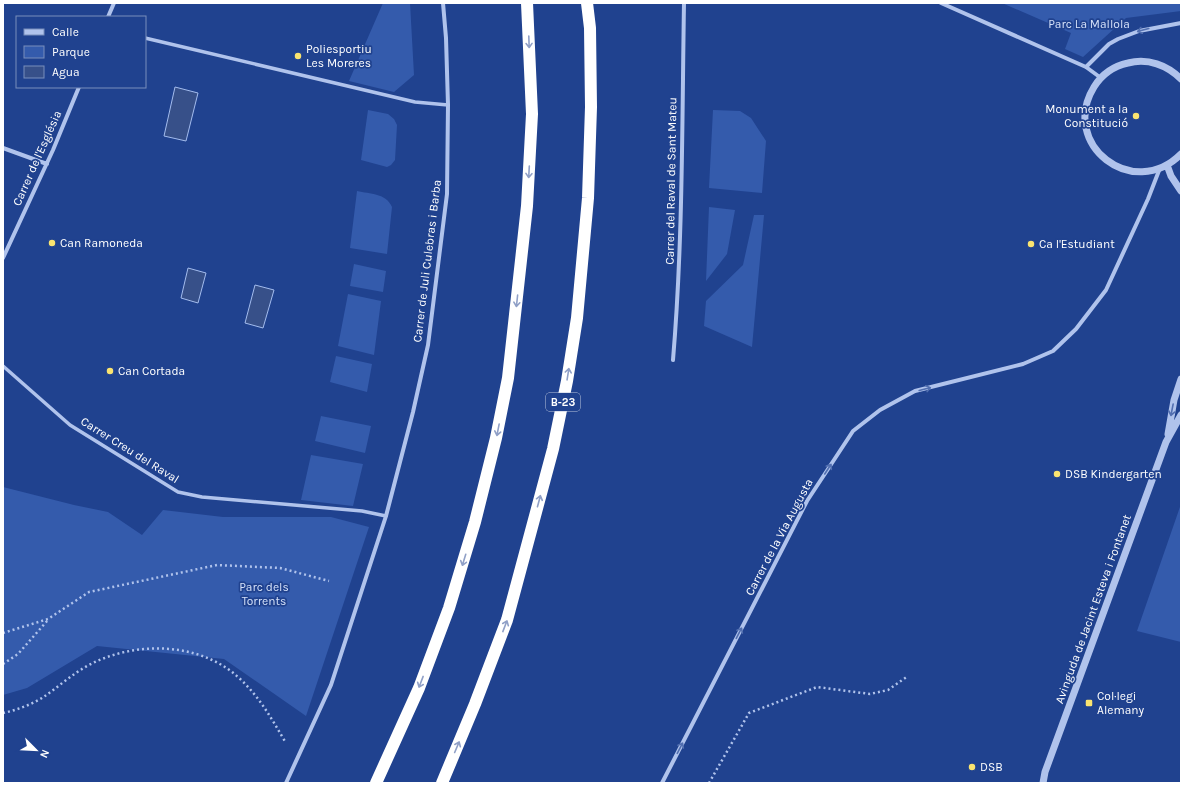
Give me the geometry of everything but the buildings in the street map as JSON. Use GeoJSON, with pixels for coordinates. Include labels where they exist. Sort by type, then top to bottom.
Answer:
{"type":"FeatureCollection","features":[{"type":"Feature","properties":{"kind":"highway"},"geometry":{"type":"LineString","coordinates":[[376,783],[419,688],[449,608],[475,522],[496,438],[508,378],[527,206],[532,114],[527,3]]}},
{"type":"Feature","properties":{"kind":"highway","name":"B-23"},"geometry":{"type":"LineString","coordinates":[[442,783],[475,704],[507,620],[553,449],[567,381],[577,318],[588,198],[591,107],[590,28],[587,3]]}},
{"type":"Feature","properties":{"kind":"street"},"geometry":{"type":"LineString","coordinates":[[108,16],[114,3]]}},
{"type":"Feature","properties":{"kind":"street","name":"Carrer de Juli Culebras i Barba"},"geometry":{"type":"LineString","coordinates":[[286,783],[331,685],[386,516],[413,412],[428,345],[447,194],[448,105],[444,3]]}},
{"type":"Feature","properties":{"kind":"street","name":"Carrer del Raval de Sant Mateu"},"geometry":{"type":"LineString","coordinates":[[674,360],[681,216],[684,3]]}},
{"type":"Feature","properties":{"kind":"street"},"geometry":{"type":"LineString","coordinates":[[941,3],[1086,67],[1101,78]]}},
{"type":"Feature","properties":{"kind":"street"},"geometry":{"type":"LineString","coordinates":[[1086,67],[1109,44],[1118,38],[1139,31],[1181,23]]}},
{"type":"Feature","properties":{"kind":"street"},"geometry":{"type":"LineString","coordinates":[[146,38],[415,102],[448,105]]}},
{"type":"Feature","properties":{"kind":"street"},"geometry":{"type":"LineString","coordinates":[[1181,79],[1169,69],[1161,65],[1134,62],[1116,67],[1101,78],[1091,92],[1086,109],[1086,126],[1092,143],[1102,157],[1121,168],[1142,172],[1160,168],[1167,165],[1181,154]]}},
{"type":"Feature","properties":{"kind":"street","name":"Carrer de l'Església"},"geometry":{"type":"LineString","coordinates":[[3,258],[47,164],[79,88]]}},
{"type":"Feature","properties":{"kind":"street"},"geometry":{"type":"LineString","coordinates":[[3,148],[47,164]]}},
{"type":"Feature","properties":{"kind":"street"},"geometry":{"type":"LineString","coordinates":[[1167,165],[1171,176],[1181,191]]}},
{"type":"Feature","properties":{"kind":"street","name":"Carrer de la Via Augusta"},"geometry":{"type":"LineString","coordinates":[[662,783],[807,501],[853,431],[880,410],[915,391],[1023,364],[1053,351],[1076,329],[1106,290],[1145,206],[1160,168]]}},
{"type":"Feature","properties":{"kind":"street","name":"Carrer Creu del Raval"},"geometry":{"type":"LineString","coordinates":[[3,366],[70,425],[178,492],[202,497],[362,511],[386,516]]}},
{"type":"Feature","properties":{"kind":"street","name":"Avinguda de Jacint Esteva i Fontanet"},"geometry":{"type":"LineString","coordinates":[[1166,442],[1174,400],[1181,379]]}},
{"type":"Feature","properties":{"kind":"street","name":"Avinguda de Jacint Esteva i Fontanet"},"geometry":{"type":"LineString","coordinates":[[1043,783],[1045,772],[1166,442],[1181,415]]}},
{"type":"Feature","properties":{"kind":"path"},"geometry":{"type":"LineString","coordinates":[[3,664],[18,654],[48,619],[89,592],[217,565],[280,568],[329,581]]}},
{"type":"Feature","properties":{"kind":"path"},"geometry":{"type":"LineString","coordinates":[[3,633],[48,619]]}},
{"type":"Feature","properties":{"kind":"path"},"geometry":{"type":"LineString","coordinates":[[3,713],[23,707],[41,698],[86,666],[101,660],[134,650],[151,648],[169,649],[186,651],[203,656],[219,663],[237,676],[266,708],[286,743]]}},
{"type":"Feature","properties":{"kind":"path"},"geometry":{"type":"LineString","coordinates":[[709,783],[749,712],[817,687],[870,694],[888,690],[908,676]]}},
{"type":"Feature","properties":{"kind":"green space"},"geometry":{"type":"Polygon","coordinates":[[[383,3],[410,3],[414,75],[394,92],[349,81],[383,3]]]}},
{"type":"Feature","properties":{"kind":"green space","name":"Parc La Mallola"},"geometry":{"type":"Polygon","coordinates":[[[1002,3],[1181,3],[1181,11],[1126,18],[1083,57],[1065,49],[1071,33],[1002,3]]]}},
{"type":"Feature","properties":{"kind":"green space"},"geometry":{"type":"Polygon","coordinates":[[[368,110],[388,114],[394,119],[397,125],[395,160],[387,167],[361,160],[368,110]]]}},
{"type":"Feature","properties":{"kind":"green space"},"geometry":{"type":"Polygon","coordinates":[[[713,110],[740,111],[751,118],[766,141],[762,193],[709,188],[713,110]]]}},
{"type":"Feature","properties":{"kind":"green space"},"geometry":{"type":"Polygon","coordinates":[[[357,191],[382,197],[389,202],[392,207],[387,254],[350,248],[357,191]]]}},
{"type":"Feature","properties":{"kind":"green space"},"geometry":{"type":"Polygon","coordinates":[[[709,207],[735,210],[727,254],[706,281],[709,207]]]}},
{"type":"Feature","properties":{"kind":"green space"},"geometry":{"type":"Polygon","coordinates":[[[754,215],[764,215],[752,347],[704,326],[706,301],[743,265],[754,215]]]}},
{"type":"Feature","properties":{"kind":"green space"},"geometry":{"type":"Polygon","coordinates":[[[354,264],[386,271],[383,292],[350,286],[354,264]]]}},
{"type":"Feature","properties":{"kind":"green space"},"geometry":{"type":"Polygon","coordinates":[[[348,294],[381,301],[374,355],[338,346],[348,294]]]}},
{"type":"Feature","properties":{"kind":"green space"},"geometry":{"type":"Polygon","coordinates":[[[336,356],[372,364],[367,392],[330,382],[336,356]]]}},
{"type":"Feature","properties":{"kind":"green space"},"geometry":{"type":"Polygon","coordinates":[[[321,416],[371,426],[365,453],[315,441],[321,416]]]}},
{"type":"Feature","properties":{"kind":"green space"},"geometry":{"type":"Polygon","coordinates":[[[311,455],[363,464],[353,506],[301,500],[311,455]]]}},
{"type":"Feature","properties":{"kind":"green space","name":"Parc dels Torrents"},"geometry":{"type":"Polygon","coordinates":[[[3,487],[108,512],[142,535],[163,510],[223,517],[331,517],[369,527],[306,716],[224,659],[97,646],[27,688],[3,695],[3,487]]]}},
{"type":"Feature","properties":{"kind":"green space"},"geometry":{"type":"Polygon","coordinates":[[[1181,504],[1181,642],[1137,631],[1181,504]]]}},
{"type":"Feature","properties":{"kind":"water"},"geometry":{"type":"Polygon","coordinates":[[[175,87],[198,93],[186,141],[164,136],[175,87]]]}},
{"type":"Feature","properties":{"kind":"water"},"geometry":{"type":"Polygon","coordinates":[[[188,268],[206,273],[198,303],[181,298],[188,268]]]}},
{"type":"Feature","properties":{"kind":"water"},"geometry":{"type":"Polygon","coordinates":[[[255,285],[274,290],[263,328],[245,323],[255,285]]]}},
{"type":"Feature","properties":{"kind":"place","name":"Poliesportiu Les Moreres"},"geometry":{"type":"Point","coordinates":[298,56]}},
{"type":"Feature","properties":{"kind":"place","name":"Monument a la Constitució"},"geometry":{"type":"Point","coordinates":[1136,116]}},
{"type":"Feature","properties":{"kind":"place","name":"Can Ramoneda"},"geometry":{"type":"Point","coordinates":[52,243]}},
{"type":"Feature","properties":{"kind":"place","name":"Ca l'Estudiant"},"geometry":{"type":"Point","coordinates":[1031,244]}},
{"type":"Feature","properties":{"kind":"place","name":"Can Cortada"},"geometry":{"type":"Point","coordinates":[110,371]}},
{"type":"Feature","properties":{"kind":"place","name":"DSB Kindergarten"},"geometry":{"type":"Point","coordinates":[1057,474]}},
{"type":"Feature","properties":{"kind":"place","name":"Col·legi Alemany"},"geometry":{"type":"Point","coordinates":[1089,703]}},
{"type":"Feature","properties":{"kind":"place","name":"DSB"},"geometry":{"type":"Point","coordinates":[972,767]}}]}
